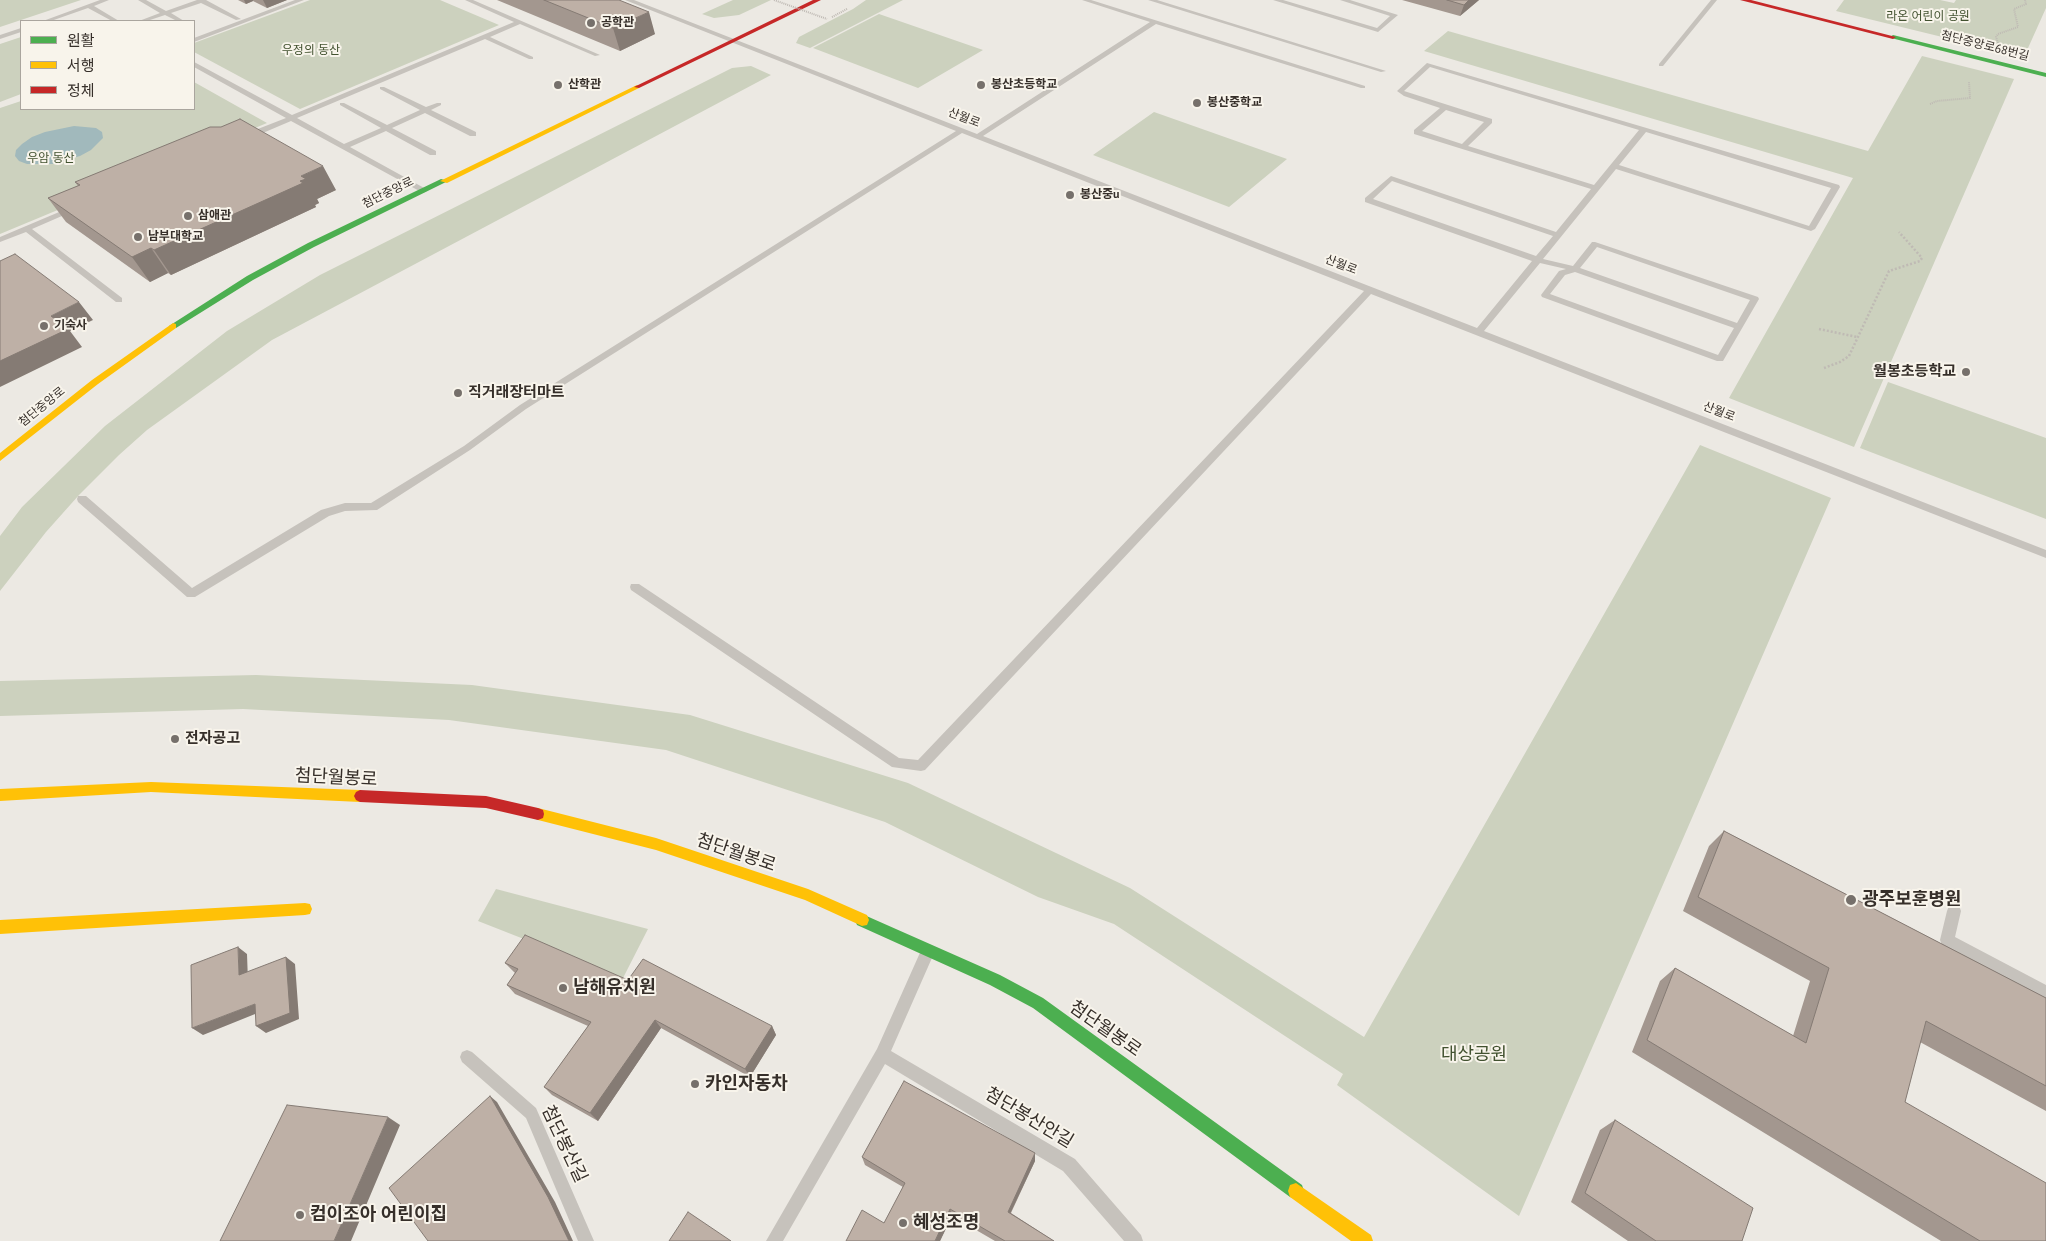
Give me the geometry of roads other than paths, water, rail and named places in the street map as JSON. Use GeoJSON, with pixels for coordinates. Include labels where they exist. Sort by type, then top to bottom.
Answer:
{"type":"FeatureCollection","features":[{"type":"Feature","properties":{"kind":"street","name":"첨단중앙로"},"geometry":{"type":"LineString","coordinates":[[0,458],[95,382],[186,318],[250,278],[312,245],[818,0]]}},
{"type":"Feature","properties":{"kind":"street","name":"첨단중앙로68번길"},"geometry":{"type":"LineString","coordinates":[[1743,0],[2046,76]]}},
{"type":"Feature","properties":{"kind":"street","name":"첨단월봉로"},"geometry":{"type":"LineString","coordinates":[[0,795],[151,788],[486,802],[573,822],[675,850],[808,895],[995,980],[1038,1003],[1365,1241]]}},
{"type":"Feature","properties":{"kind":"street"},"geometry":{"type":"LineString","coordinates":[[0,927],[305,908]]}},
{"type":"Feature","properties":{"kind":"lane"},"geometry":{"type":"LineString","coordinates":[[49,20],[106,0]]}},
{"type":"Feature","properties":{"kind":"lane"},"geometry":{"type":"LineString","coordinates":[[141,0],[179,20]]}},
{"type":"Feature","properties":{"kind":"lane"},"geometry":{"type":"LineString","coordinates":[[145,20],[202,0],[238,19]]}},
{"type":"Feature","properties":{"kind":"lane"},"geometry":{"type":"LineString","coordinates":[[195,40],[301,0]]}},
{"type":"Feature","properties":{"kind":"lane"},"geometry":{"type":"LineString","coordinates":[[468,0],[597,55]]}},
{"type":"Feature","properties":{"kind":"lane","name":"산월로"},"geometry":{"type":"LineString","coordinates":[[628,0],[2046,554]]}},
{"type":"Feature","properties":{"kind":"lane"},"geometry":{"type":"LineString","coordinates":[[1085,0],[1363,87]]}},
{"type":"Feature","properties":{"kind":"lane"},"geometry":{"type":"LineString","coordinates":[[1153,0],[1383,71]]}},
{"type":"Feature","properties":{"kind":"lane"},"geometry":{"type":"LineString","coordinates":[[1276,0],[1378,30],[1396,15],[1343,0]]}},
{"type":"Feature","properties":{"kind":"lane"},"geometry":{"type":"LineString","coordinates":[[1661,65],[1714,0]]}},
{"type":"Feature","properties":{"kind":"lane"},"geometry":{"type":"LineString","coordinates":[[89,6],[114,20]]}},
{"type":"Feature","properties":{"kind":"lane"},"geometry":{"type":"LineString","coordinates":[[237,141],[520,22]]}},
{"type":"Feature","properties":{"kind":"lane"},"geometry":{"type":"LineString","coordinates":[[977,137],[1156,22]]}},
{"type":"Feature","properties":{"kind":"lane"},"geometry":{"type":"LineString","coordinates":[[0,37],[20,30]]}},
{"type":"Feature","properties":{"kind":"lane"},"geometry":{"type":"LineString","coordinates":[[485,37],[532,58]]}},
{"type":"Feature","properties":{"kind":"lane"},"geometry":{"type":"LineString","coordinates":[[1464,146],[1489,122],[1401,92],[1401,88],[1429,64],[1836,187],[1810,229],[1614,166]]}},
{"type":"Feature","properties":{"kind":"lane"},"geometry":{"type":"LineString","coordinates":[[195,65],[423,191]]}},
{"type":"Feature","properties":{"kind":"lane"},"geometry":{"type":"LineString","coordinates":[[382,88],[473,134]]}},
{"type":"Feature","properties":{"kind":"lane"},"geometry":{"type":"LineString","coordinates":[[342,104],[432,153]]}},
{"type":"Feature","properties":{"kind":"lane"},"geometry":{"type":"LineString","coordinates":[[344,147],[439,104]]}},
{"type":"Feature","properties":{"kind":"lane"},"geometry":{"type":"LineString","coordinates":[[1444,107],[1417,132],[1596,188]]}},
{"type":"Feature","properties":{"kind":"lane"},"geometry":{"type":"LineString","coordinates":[[1479,332],[1644,129]]}},
{"type":"Feature","properties":{"kind":"lane"},"geometry":{"type":"LineString","coordinates":[[82,498],[192,594],[325,513],[345,507],[373,507],[467,448],[530,402],[961,131]]}},
{"type":"Feature","properties":{"kind":"lane"},"geometry":{"type":"LineString","coordinates":[[1558,235],[1391,178],[1368,200],[1538,260],[1575,269],[1739,327]]}},
{"type":"Feature","properties":{"kind":"lane"},"geometry":{"type":"LineString","coordinates":[[0,240],[82,206]]}},
{"type":"Feature","properties":{"kind":"lane"},"geometry":{"type":"LineString","coordinates":[[27,229],[119,300]]}},
{"type":"Feature","properties":{"kind":"lane"},"geometry":{"type":"LineString","coordinates":[[1595,244],[1755,299],[1720,360],[1545,295],[1562,273],[1575,269],[1595,244]]}},
{"type":"Feature","properties":{"kind":"lane"},"geometry":{"type":"LineString","coordinates":[[635,587],[896,763],[921,766],[1370,290]]}},
{"type":"Feature","properties":{"kind":"lane"},"geometry":{"type":"LineString","coordinates":[[1954,911],[1947,940],[2046,992]]}},
{"type":"Feature","properties":{"kind":"lane"},"geometry":{"type":"LineString","coordinates":[[774,1241],[882,1054],[928,951]]}},
{"type":"Feature","properties":{"kind":"lane","name":"첨단봉산안길"},"geometry":{"type":"LineString","coordinates":[[882,1054],[1069,1165],[1135,1241]]}},
{"type":"Feature","properties":{"kind":"lane","name":"첨단봉산길"},"geometry":{"type":"LineString","coordinates":[[467,1057],[531,1113],[586,1241]]}},
{"type":"Feature","properties":{"kind":"water"},"geometry":{"type":"Polygon","coordinates":[[[74,126],[96,128],[102,132],[103,138],[91,150],[80,156],[52,164],[27,164],[19,161],[15,156],[16,150],[32,137],[45,132],[74,126]]]}},
{"type":"Feature","properties":{"kind":"place","name":"공학관"},"geometry":{"type":"Point","coordinates":[591,23]}},
{"type":"Feature","properties":{"kind":"place","name":"산학관"},"geometry":{"type":"Point","coordinates":[558,85]}},
{"type":"Feature","properties":{"kind":"place","name":"봉산초등학교"},"geometry":{"type":"Point","coordinates":[981,85]}},
{"type":"Feature","properties":{"kind":"place","name":"봉산중학교"},"geometry":{"type":"Point","coordinates":[1197,103]}},
{"type":"Feature","properties":{"kind":"place","name":"봉산중u"},"geometry":{"type":"Point","coordinates":[1070,195]}},
{"type":"Feature","properties":{"kind":"place","name":"삼애관"},"geometry":{"type":"Point","coordinates":[188,216]}},
{"type":"Feature","properties":{"kind":"place","name":"남부대학교"},"geometry":{"type":"Point","coordinates":[138,237]}},
{"type":"Feature","properties":{"kind":"place","name":"기숙사"},"geometry":{"type":"Point","coordinates":[44,326]}},
{"type":"Feature","properties":{"kind":"place","name":"월봉초등학교"},"geometry":{"type":"Point","coordinates":[1966,372]}},
{"type":"Feature","properties":{"kind":"place","name":"직거래장터마트"},"geometry":{"type":"Point","coordinates":[458,393]}},
{"type":"Feature","properties":{"kind":"place","name":"전자공고"},"geometry":{"type":"Point","coordinates":[175,739]}},
{"type":"Feature","properties":{"kind":"place","name":"광주보훈병원"},"geometry":{"type":"Point","coordinates":[1851,900]}},
{"type":"Feature","properties":{"kind":"place","name":"남해유치원"},"geometry":{"type":"Point","coordinates":[563,988]}},
{"type":"Feature","properties":{"kind":"place","name":"카인자동차"},"geometry":{"type":"Point","coordinates":[695,1084]}},
{"type":"Feature","properties":{"kind":"place","name":"컴이조아 어린이집"},"geometry":{"type":"Point","coordinates":[300,1215]}},
{"type":"Feature","properties":{"kind":"place","name":"혜성조명"},"geometry":{"type":"Point","coordinates":[903,1223]}},
{"type":"Feature","properties":{"kind":"park label","name":"라온 어린이 공원"},"geometry":{"type":"Point","coordinates":[1928,17]}},
{"type":"Feature","properties":{"kind":"park label","name":"우정의 동산"},"geometry":{"type":"Point","coordinates":[311,51]}},
{"type":"Feature","properties":{"kind":"park label","name":"우암 동산"},"geometry":{"type":"Point","coordinates":[51,159]}},
{"type":"Feature","properties":{"kind":"park label","name":"대상공원"},"geometry":{"type":"Point","coordinates":[1474,1055]}}]}
